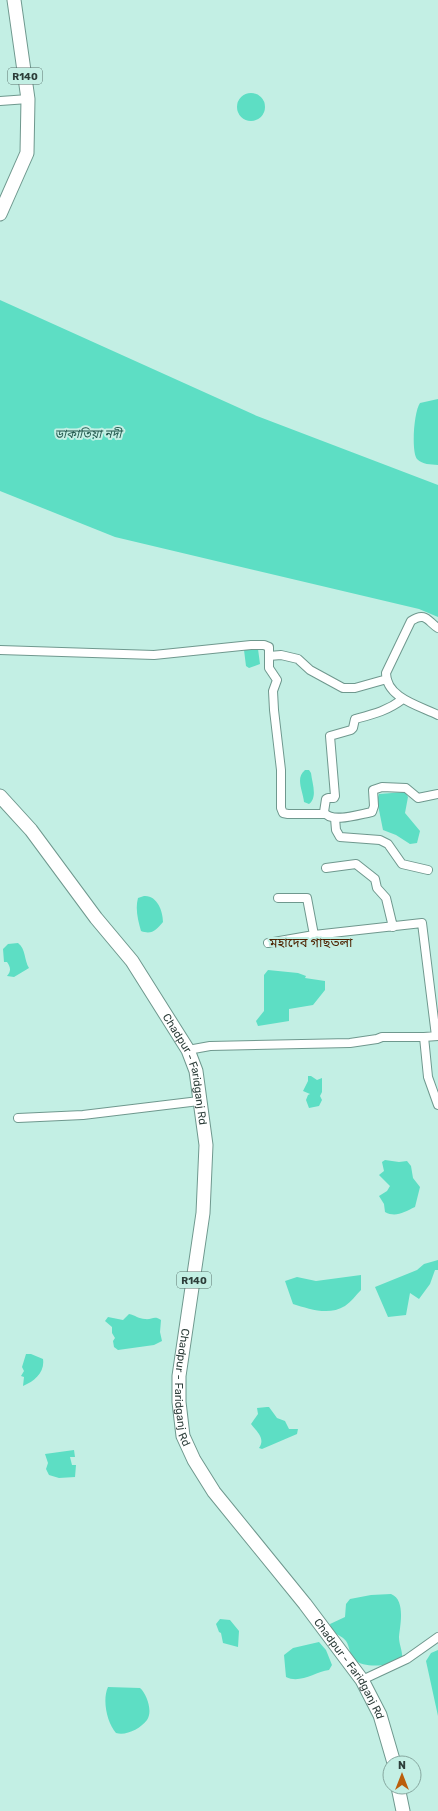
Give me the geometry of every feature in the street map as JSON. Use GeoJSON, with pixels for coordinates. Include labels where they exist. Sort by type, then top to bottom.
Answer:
{"type":"FeatureCollection","features":[{"type":"Feature","properties":{"kind":"main road","name":"R140"},"geometry":{"type":"LineString","coordinates":[[0,214],[27,153],[28,99],[14,0]]}},
{"type":"Feature","properties":{"kind":"main road","name":"Chadpur - Faridganj Rd"},"geometry":{"type":"LineString","coordinates":[[0,796],[31,830],[96,918],[132,961],[188,1050],[196,1070],[206,1145],[204,1213],[179,1376],[179,1402],[183,1436],[194,1460],[214,1492],[305,1604],[362,1680],[380,1715],[392,1755]]}},
{"type":"Feature","properties":{"kind":"main road"},"geometry":{"type":"LineString","coordinates":[[400,1795],[403,1811]]}},
{"type":"Feature","properties":{"kind":"street"},"geometry":{"type":"LineString","coordinates":[[0,101],[28,99]]}},
{"type":"Feature","properties":{"kind":"street"},"geometry":{"type":"LineString","coordinates":[[438,628],[427,618],[416,618],[411,621],[398,650],[388,667],[387,679],[394,691],[403,699],[438,715]]}},
{"type":"Feature","properties":{"kind":"street"},"geometry":{"type":"LineString","coordinates":[[0,650],[154,655],[264,645],[269,647],[269,668],[277,680],[273,691],[281,770],[281,808],[283,813],[325,814],[335,818],[372,812],[374,806],[373,790],[376,788],[406,788],[418,798],[438,794]]}},
{"type":"Feature","properties":{"kind":"street"},"geometry":{"type":"LineString","coordinates":[[269,656],[281,655],[298,659],[310,670],[343,688],[355,688],[387,679]]}},
{"type":"Feature","properties":{"kind":"street"},"geometry":{"type":"LineString","coordinates":[[325,814],[326,799],[334,798],[335,796],[330,736],[332,734],[351,730],[355,719],[373,715],[378,711],[392,707],[403,699]]}},
{"type":"Feature","properties":{"kind":"street"},"geometry":{"type":"LineString","coordinates":[[335,818],[336,830],[340,837],[380,840],[388,844],[402,864],[428,870]]}},
{"type":"Feature","properties":{"kind":"street"},"geometry":{"type":"LineString","coordinates":[[326,868],[356,864],[373,877],[378,888],[386,898],[393,927]]}},
{"type":"Feature","properties":{"kind":"street"},"geometry":{"type":"LineString","coordinates":[[278,898],[307,898],[314,935]]}},
{"type":"Feature","properties":{"kind":"street"},"geometry":{"type":"LineString","coordinates":[[188,1050],[210,1046],[350,1043],[382,1037],[437,1036],[422,923],[314,935],[268,943]]}},
{"type":"Feature","properties":{"kind":"street"},"geometry":{"type":"LineString","coordinates":[[424,1037],[428,1077],[438,1105]]}},
{"type":"Feature","properties":{"kind":"street"},"geometry":{"type":"LineString","coordinates":[[18,1118],[83,1115],[199,1101]]}},
{"type":"Feature","properties":{"kind":"street"},"geometry":{"type":"LineString","coordinates":[[362,1680],[407,1659],[438,1637]]}},
{"type":"Feature","properties":{"kind":"water"},"geometry":{"type":"Polygon","coordinates":[[[251,93],[261,97],[265,107],[261,117],[251,121],[241,117],[237,107],[241,97],[251,93]]]}},
{"type":"Feature","properties":{"kind":"water","name":"ডাকাতিয়া নদী"},"geometry":{"type":"Polygon","coordinates":[[[0,300],[257,416],[438,485],[438,617],[419,609],[115,537],[0,491],[0,300]]]}},
{"type":"Feature","properties":{"kind":"water"},"geometry":{"type":"Polygon","coordinates":[[[438,399],[438,465],[424,463],[417,459],[415,455],[414,440],[416,414],[420,403],[438,399]]]}},
{"type":"Feature","properties":{"kind":"water"},"geometry":{"type":"Polygon","coordinates":[[[250,647],[258,649],[260,664],[249,668],[246,666],[244,650],[250,647]]]}},
{"type":"Feature","properties":{"kind":"water"},"geometry":{"type":"Polygon","coordinates":[[[305,770],[309,770],[311,773],[314,790],[312,801],[309,804],[304,802],[300,785],[300,777],[305,770]]]}},
{"type":"Feature","properties":{"kind":"water"},"geometry":{"type":"Polygon","coordinates":[[[405,792],[408,797],[405,813],[420,831],[417,843],[410,844],[396,835],[383,830],[377,800],[379,794],[405,792]]]}},
{"type":"Feature","properties":{"kind":"water"},"geometry":{"type":"Polygon","coordinates":[[[149,896],[156,901],[162,913],[163,922],[151,932],[141,931],[138,919],[138,898],[149,896]]]}},
{"type":"Feature","properties":{"kind":"water"},"geometry":{"type":"Polygon","coordinates":[[[18,943],[24,951],[29,968],[14,977],[7,976],[10,968],[7,962],[4,962],[3,949],[8,944],[18,943]]]}},
{"type":"Feature","properties":{"kind":"water"},"geometry":{"type":"Polygon","coordinates":[[[268,970],[298,973],[306,976],[305,978],[325,981],[325,990],[313,1005],[289,1009],[289,1021],[258,1026],[256,1021],[264,1011],[264,975],[268,970]]]}},
{"type":"Feature","properties":{"kind":"water"},"geometry":{"type":"Polygon","coordinates":[[[308,1076],[311,1076],[317,1080],[322,1078],[322,1092],[320,1096],[322,1100],[319,1106],[309,1108],[306,1100],[310,1094],[303,1091],[308,1081],[308,1076]]]}},
{"type":"Feature","properties":{"kind":"water"},"geometry":{"type":"Polygon","coordinates":[[[385,1160],[399,1162],[407,1161],[411,1166],[413,1178],[420,1187],[415,1207],[396,1214],[389,1214],[385,1212],[384,1204],[379,1196],[387,1191],[390,1186],[379,1175],[384,1171],[382,1162],[385,1160]]]}},
{"type":"Feature","properties":{"kind":"water"},"geometry":{"type":"Polygon","coordinates":[[[438,1260],[438,1270],[435,1270],[430,1284],[419,1299],[410,1293],[406,1315],[388,1317],[375,1287],[417,1270],[424,1264],[438,1260]]]}},
{"type":"Feature","properties":{"kind":"water"},"geometry":{"type":"Polygon","coordinates":[[[361,1275],[361,1290],[345,1306],[332,1311],[319,1311],[293,1304],[285,1281],[297,1277],[316,1281],[361,1275]]]}},
{"type":"Feature","properties":{"kind":"water"},"geometry":{"type":"Polygon","coordinates":[[[129,1314],[143,1319],[155,1318],[161,1320],[160,1332],[162,1341],[154,1345],[118,1350],[114,1347],[113,1341],[115,1338],[112,1333],[112,1327],[105,1321],[108,1317],[123,1320],[129,1314]]]}},
{"type":"Feature","properties":{"kind":"water"},"geometry":{"type":"Polygon","coordinates":[[[26,1354],[31,1354],[43,1359],[43,1364],[41,1372],[38,1376],[23,1386],[24,1377],[21,1376],[24,1371],[22,1367],[26,1354]]]}},
{"type":"Feature","properties":{"kind":"water"},"geometry":{"type":"Polygon","coordinates":[[[269,1407],[277,1418],[285,1421],[289,1429],[298,1429],[297,1434],[262,1449],[259,1448],[261,1438],[251,1424],[258,1414],[257,1408],[269,1407]]]}},
{"type":"Feature","properties":{"kind":"water"},"geometry":{"type":"Polygon","coordinates":[[[74,1450],[75,1457],[70,1457],[72,1465],[76,1465],[75,1477],[59,1478],[49,1475],[46,1469],[48,1463],[45,1454],[74,1450]]]}},
{"type":"Feature","properties":{"kind":"water"},"geometry":{"type":"Polygon","coordinates":[[[391,1594],[396,1597],[400,1607],[401,1620],[399,1637],[402,1659],[386,1665],[378,1666],[359,1663],[352,1656],[346,1641],[332,1631],[330,1624],[345,1617],[346,1604],[350,1599],[371,1595],[391,1594]]]}},
{"type":"Feature","properties":{"kind":"water"},"geometry":{"type":"Polygon","coordinates":[[[220,1619],[230,1620],[239,1631],[238,1647],[223,1643],[221,1633],[219,1632],[216,1624],[220,1619]]]}},
{"type":"Feature","properties":{"kind":"water"},"geometry":{"type":"Polygon","coordinates":[[[319,1642],[326,1650],[332,1665],[329,1670],[297,1679],[286,1677],[284,1655],[293,1648],[319,1642]]]}},
{"type":"Feature","properties":{"kind":"water"},"geometry":{"type":"Polygon","coordinates":[[[438,1650],[438,1716],[426,1661],[431,1653],[438,1650]]]}},
{"type":"Feature","properties":{"kind":"water"},"geometry":{"type":"Polygon","coordinates":[[[108,1687],[140,1688],[145,1694],[148,1703],[149,1717],[147,1720],[137,1729],[128,1733],[116,1733],[110,1723],[106,1711],[105,1698],[108,1687]]]}},
{"type":"Feature","properties":{"kind":"district","name":"মহাদেব গাছতলা"},"geometry":{"type":"Point","coordinates":[311,942]}}]}
